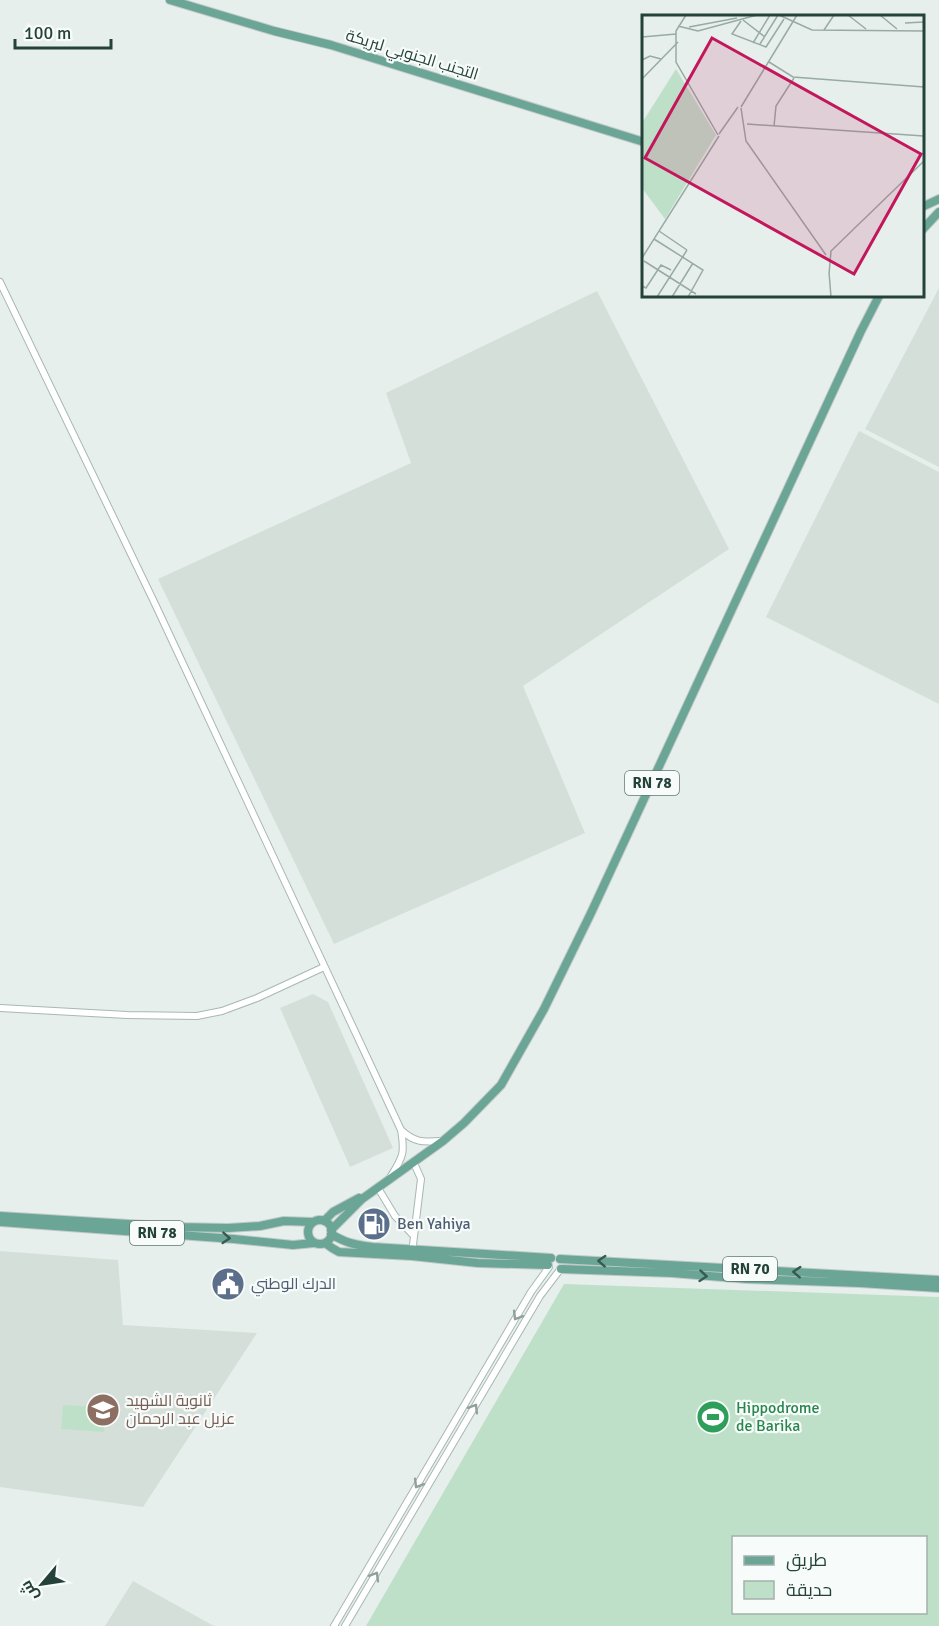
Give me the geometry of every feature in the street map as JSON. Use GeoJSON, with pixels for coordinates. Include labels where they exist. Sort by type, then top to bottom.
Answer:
{"type":"FeatureCollection","features":[{"type":"Feature","properties":{"kind":"main road","name":"التجنب الجنوبي لبريكة"},"geometry":{"type":"LineString","coordinates":[[170,0],[274,31],[331,45],[642,141]]}},
{"type":"Feature","properties":{"kind":"main road"},"geometry":{"type":"LineString","coordinates":[[924,206],[939,199]]}},
{"type":"Feature","properties":{"kind":"main road"},"geometry":{"type":"LineString","coordinates":[[924,228],[939,212]]}},
{"type":"Feature","properties":{"kind":"main road","name":"RN 78"},"geometry":{"type":"LineString","coordinates":[[331,1232],[362,1199],[443,1141],[501,1085],[544,1009],[724,629],[877,297]]}},
{"type":"Feature","properties":{"kind":"main road","name":"RN 78"},"geometry":{"type":"LineString","coordinates":[[324,1221],[333,1212],[378,1188]]}},
{"type":"Feature","properties":{"kind":"main road","name":"RN 78"},"geometry":{"type":"LineString","coordinates":[[0,1216],[228,1228],[260,1226],[284,1221],[313,1222]]}},
{"type":"Feature","properties":{"kind":"main road"},"geometry":{"type":"LineString","coordinates":[[320,1220],[324,1221],[331,1232],[330,1237],[325,1243],[314,1243],[308,1233],[310,1225],[320,1220]]}},
{"type":"Feature","properties":{"kind":"main road","name":"RN 78"},"geometry":{"type":"LineString","coordinates":[[0,1222],[292,1245],[314,1243]]}},
{"type":"Feature","properties":{"kind":"main road","name":"RN 70"},"geometry":{"type":"LineString","coordinates":[[331,1232],[351,1244],[412,1253]]}},
{"type":"Feature","properties":{"kind":"main road","name":"RN 70"},"geometry":{"type":"LineString","coordinates":[[325,1243],[339,1252],[412,1253],[924,1283],[939,1288]]}},
{"type":"Feature","properties":{"kind":"main road"},"geometry":{"type":"LineString","coordinates":[[552,1262],[563,1265],[560,1270]]}},
{"type":"Feature","properties":{"kind":"main road","name":"RN 70"},"geometry":{"type":"LineString","coordinates":[[560,1270],[672,1273],[747,1280],[860,1283],[924,1283],[939,1280]]}},
{"type":"Feature","properties":{"kind":"street"},"geometry":{"type":"LineString","coordinates":[[0,282],[156,606],[400,1130],[403,1140],[403,1157],[389,1179]]}},
{"type":"Feature","properties":{"kind":"street"},"geometry":{"type":"LineString","coordinates":[[0,1008],[127,1015],[197,1016],[222,1011],[258,998],[324,967]]}},
{"type":"Feature","properties":{"kind":"street"},"geometry":{"type":"LineString","coordinates":[[400,1130],[411,1139],[423,1142],[443,1141]]}},
{"type":"Feature","properties":{"kind":"street"},"geometry":{"type":"LineString","coordinates":[[412,1253],[421,1179],[414,1163]]}},
{"type":"Feature","properties":{"kind":"street"},"geometry":{"type":"LineString","coordinates":[[378,1188],[395,1216],[413,1235]]}},
{"type":"Feature","properties":{"kind":"street"},"geometry":{"type":"LineString","coordinates":[[334,1626],[531,1292],[552,1262]]}},
{"type":"Feature","properties":{"kind":"street"},"geometry":{"type":"LineString","coordinates":[[345,1626],[540,1296],[560,1270]]}},
{"type":"Feature","properties":{"kind":"shaded area"},"geometry":{"type":"Polygon","coordinates":[[[939,288],[939,467],[865,429],[939,288]]]}},
{"type":"Feature","properties":{"kind":"shaded area"},"geometry":{"type":"Polygon","coordinates":[[[597,291],[729,549],[523,686],[585,833],[334,944],[158,579],[411,463],[386,393],[597,291]]]}},
{"type":"Feature","properties":{"kind":"shaded area"},"geometry":{"type":"Polygon","coordinates":[[[859,431],[939,472],[939,704],[766,617],[859,431]]]}},
{"type":"Feature","properties":{"kind":"shaded area"},"geometry":{"type":"Polygon","coordinates":[[[313,994],[328,1002],[393,1148],[350,1167],[280,1008],[313,994]]]}},
{"type":"Feature","properties":{"kind":"shaded area","name":"ثانوية الشهيد عزيل عبد الرحمان"},"geometry":{"type":"Polygon","coordinates":[[[0,1251],[118,1260],[123,1325],[257,1333],[143,1507],[0,1487],[0,1251]]]}},
{"type":"Feature","properties":{"kind":"shaded area"},"geometry":{"type":"Polygon","coordinates":[[[133,1581],[214,1626],[105,1626],[133,1581]]]}},
{"type":"Feature","properties":{"kind":"green space","name":"Hippodrome de Barika"},"geometry":{"type":"Polygon","coordinates":[[[564,1284],[939,1297],[939,1626],[366,1626],[564,1284]]]}},
{"type":"Feature","properties":{"kind":"green space"},"geometry":{"type":"Polygon","coordinates":[[[63,1405],[105,1407],[104,1432],[61,1429],[63,1405]]]}},
{"type":"Feature","properties":{"kind":"place","name":"Ben Yahiya"},"geometry":{"type":"Point","coordinates":[374,1224]}},
{"type":"Feature","properties":{"kind":"place","name":"الدرك الوطني"},"geometry":{"type":"Point","coordinates":[228,1284]}},
{"type":"Feature","properties":{"kind":"place","name":"ثانوية الشهيد عزيل عبد الرحمان"},"geometry":{"type":"Point","coordinates":[103,1410]}},
{"type":"Feature","properties":{"kind":"place","name":"Hippodrome de Barika"},"geometry":{"type":"Point","coordinates":[713,1417]}}]}
